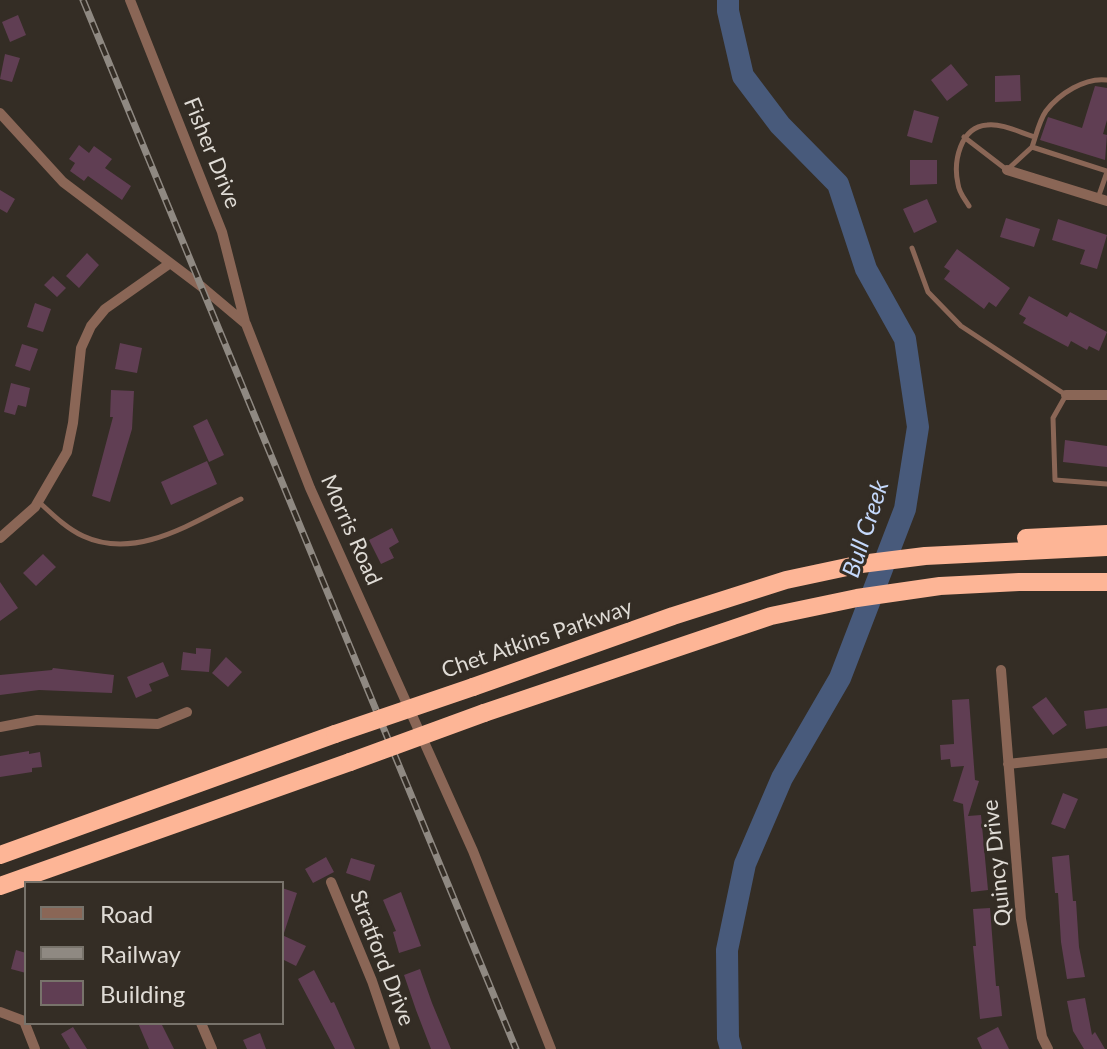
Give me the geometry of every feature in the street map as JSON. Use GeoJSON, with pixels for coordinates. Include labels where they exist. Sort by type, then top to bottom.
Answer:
{"type":"FeatureCollection","features":[{"type":"Feature","properties":{"kind":"highway"},"geometry":{"type":"LineString","coordinates":[[976,548],[1058,535],[1107,534]]}},
{"type":"Feature","properties":{"kind":"highway"},"geometry":{"type":"LineString","coordinates":[[976,548],[1107,547]]}},
{"type":"Feature","properties":{"kind":"highway","name":"Chet Atkins Parkway"},"geometry":{"type":"LineString","coordinates":[[0,855],[335,734],[673,616],[786,580],[861,564],[976,548]]}},
{"type":"Feature","properties":{"kind":"highway"},"geometry":{"type":"LineString","coordinates":[[0,886],[484,713],[771,616],[857,598],[959,585],[1107,582]]}},
{"type":"Feature","properties":{"kind":"street","name":"Fisher Drive"},"geometry":{"type":"LineString","coordinates":[[130,0],[222,232],[246,324]]}},
{"type":"Feature","properties":{"kind":"street","name":"Morris Road"},"geometry":{"type":"LineString","coordinates":[[0,113],[63,182],[246,324],[310,488],[473,851],[551,1049]]}},
{"type":"Feature","properties":{"kind":"street"},"geometry":{"type":"LineString","coordinates":[[1007,170],[1102,200]]}},
{"type":"Feature","properties":{"kind":"street"},"geometry":{"type":"LineString","coordinates":[[0,538],[38,502],[67,452],[81,348],[91,326],[105,309],[169,264]]}},
{"type":"Feature","properties":{"kind":"street"},"geometry":{"type":"LineString","coordinates":[[1066,395],[1107,395]]}},
{"type":"Feature","properties":{"kind":"street","name":"Quincy Drive"},"geometry":{"type":"LineString","coordinates":[[1001,670],[1021,919],[1042,1037],[1048,1049]]}},
{"type":"Feature","properties":{"kind":"street"},"geometry":{"type":"LineString","coordinates":[[0,727],[37,720],[158,724],[187,712]]}},
{"type":"Feature","properties":{"kind":"street"},"geometry":{"type":"LineString","coordinates":[[1008,764],[1107,753]]}},
{"type":"Feature","properties":{"kind":"street","name":"Stratford Drive"},"geometry":{"type":"LineString","coordinates":[[331,882],[372,981],[395,1049]]}},
{"type":"Feature","properties":{"kind":"street"},"geometry":{"type":"LineString","coordinates":[[0,1012],[24,1021]]}},
{"type":"Feature","properties":{"kind":"street"},"geometry":{"type":"LineString","coordinates":[[26,1025],[34,1047]]}},
{"type":"Feature","properties":{"kind":"street"},"geometry":{"type":"LineString","coordinates":[[202,1025],[212,1049]]}},
{"type":"Feature","properties":{"kind":"lane"},"geometry":{"type":"LineString","coordinates":[[964,137],[1007,170],[1032,147],[1046,111],[1059,99],[1090,80],[1107,80]]}},
{"type":"Feature","properties":{"kind":"lane"},"geometry":{"type":"LineString","coordinates":[[969,206],[957,183],[959,152],[964,137],[972,129],[994,125],[1035,137]]}},
{"type":"Feature","properties":{"kind":"lane"},"geometry":{"type":"LineString","coordinates":[[1032,147],[1107,171],[1102,200]]}},
{"type":"Feature","properties":{"kind":"lane"},"geometry":{"type":"LineString","coordinates":[[912,248],[928,292],[961,326],[1066,395],[1053,418],[1055,480],[1107,484]]}},
{"type":"Feature","properties":{"kind":"lane"},"geometry":{"type":"LineString","coordinates":[[38,502],[84,537],[132,544],[166,535],[241,499]]}},
{"type":"Feature","properties":{"kind":"building"},"geometry":{"type":"Polygon","coordinates":[[[18,15],[26,35],[10,42],[2,22],[18,15]]]}},
{"type":"Feature","properties":{"kind":"building"},"geometry":{"type":"Polygon","coordinates":[[[5,54],[20,58],[12,82],[0,79],[5,54]]]}},
{"type":"Feature","properties":{"kind":"building"},"geometry":{"type":"Polygon","coordinates":[[[951,64],[968,85],[947,101],[931,80],[951,64]]]}},
{"type":"Feature","properties":{"kind":"building"},"geometry":{"type":"Polygon","coordinates":[[[1020,75],[1021,101],[995,102],[995,76],[1020,75]]]}},
{"type":"Feature","properties":{"kind":"building"},"geometry":{"type":"Polygon","coordinates":[[[1095,86],[1107,88],[1107,120],[1103,134],[1107,135],[1105,160],[1040,140],[1048,117],[1082,128],[1095,86]]]}},
{"type":"Feature","properties":{"kind":"building"},"geometry":{"type":"Polygon","coordinates":[[[914,110],[939,117],[932,143],[907,136],[914,110]]]}},
{"type":"Feature","properties":{"kind":"building"},"geometry":{"type":"Polygon","coordinates":[[[79,145],[89,153],[94,146],[112,159],[105,168],[131,186],[122,200],[88,176],[84,181],[70,171],[75,163],[69,159],[79,145]]]}},
{"type":"Feature","properties":{"kind":"building"},"geometry":{"type":"Polygon","coordinates":[[[910,160],[937,160],[937,184],[910,185],[910,160]]]}},
{"type":"Feature","properties":{"kind":"building"},"geometry":{"type":"Polygon","coordinates":[[[0,190],[15,199],[7,213],[0,209],[0,190]]]}},
{"type":"Feature","properties":{"kind":"building"},"geometry":{"type":"Polygon","coordinates":[[[927,199],[937,222],[914,233],[903,209],[927,199]]]}},
{"type":"Feature","properties":{"kind":"building"},"geometry":{"type":"Polygon","coordinates":[[[1006,218],[1040,229],[1034,247],[1000,237],[1006,218]]]}},
{"type":"Feature","properties":{"kind":"building"},"geometry":{"type":"Polygon","coordinates":[[[1058,219],[1107,235],[1097,269],[1080,264],[1085,250],[1052,240],[1058,219]]]}},
{"type":"Feature","properties":{"kind":"building"},"geometry":{"type":"Polygon","coordinates":[[[957,249],[1010,288],[996,307],[989,302],[984,309],[944,279],[950,271],[944,267],[957,249]]]}},
{"type":"Feature","properties":{"kind":"building"},"geometry":{"type":"Polygon","coordinates":[[[87,253],[99,265],[79,288],[66,276],[87,253]]]}},
{"type":"Feature","properties":{"kind":"building"},"geometry":{"type":"Polygon","coordinates":[[[53,276],[66,288],[57,297],[44,285],[53,276]]]}},
{"type":"Feature","properties":{"kind":"building"},"geometry":{"type":"Polygon","coordinates":[[[1029,296],[1067,317],[1070,312],[1107,332],[1099,351],[1089,346],[1087,350],[1071,341],[1068,347],[1023,323],[1026,318],[1019,314],[1029,296]]]}},
{"type":"Feature","properties":{"kind":"building"},"geometry":{"type":"Polygon","coordinates":[[[35,303],[51,309],[43,332],[27,327],[35,303]]]}},
{"type":"Feature","properties":{"kind":"building"},"geometry":{"type":"Polygon","coordinates":[[[120,343],[142,348],[137,373],[115,369],[120,343]]]}},
{"type":"Feature","properties":{"kind":"building"},"geometry":{"type":"Polygon","coordinates":[[[22,344],[38,349],[30,371],[15,366],[22,344]]]}},
{"type":"Feature","properties":{"kind":"building"},"geometry":{"type":"Polygon","coordinates":[[[11,383],[30,388],[26,407],[18,405],[15,415],[4,412],[11,383]]]}},
{"type":"Feature","properties":{"kind":"building"},"geometry":{"type":"Polygon","coordinates":[[[111,390],[134,391],[132,429],[110,502],[92,496],[113,417],[110,417],[111,390]]]}},
{"type":"Feature","properties":{"kind":"building"},"geometry":{"type":"Polygon","coordinates":[[[207,419],[224,455],[209,462],[193,426],[207,419]]]}},
{"type":"Feature","properties":{"kind":"building"},"geometry":{"type":"Polygon","coordinates":[[[1065,440],[1107,446],[1107,467],[1063,462],[1065,440]]]}},
{"type":"Feature","properties":{"kind":"building"},"geometry":{"type":"Polygon","coordinates":[[[207,461],[217,484],[171,505],[161,482],[207,461]]]}},
{"type":"Feature","properties":{"kind":"building"},"geometry":{"type":"Polygon","coordinates":[[[392,528],[399,542],[389,548],[394,558],[381,564],[369,540],[392,528]]]}},
{"type":"Feature","properties":{"kind":"building"},"geometry":{"type":"Polygon","coordinates":[[[43,554],[56,567],[36,586],[23,573],[43,554]]]}},
{"type":"Feature","properties":{"kind":"building"},"geometry":{"type":"Polygon","coordinates":[[[0,582],[18,608],[0,621],[0,582]]]}},
{"type":"Feature","properties":{"kind":"building"},"geometry":{"type":"Polygon","coordinates":[[[196,648],[211,649],[209,672],[181,670],[183,652],[196,654],[196,648]]]}},
{"type":"Feature","properties":{"kind":"building"},"geometry":{"type":"Polygon","coordinates":[[[226,657],[242,672],[228,687],[212,673],[226,657]]]}},
{"type":"Feature","properties":{"kind":"building"},"geometry":{"type":"Polygon","coordinates":[[[163,662],[169,676],[149,684],[152,691],[136,698],[127,677],[163,662]]]}},
{"type":"Feature","properties":{"kind":"building"},"geometry":{"type":"Polygon","coordinates":[[[53,668],[114,675],[112,693],[39,690],[0,695],[0,675],[53,668]]]}},
{"type":"Feature","properties":{"kind":"building"},"geometry":{"type":"Polygon","coordinates":[[[1046,697],[1067,725],[1053,735],[1032,707],[1046,697]]]}},
{"type":"Feature","properties":{"kind":"building"},"geometry":{"type":"Polygon","coordinates":[[[969,699],[975,780],[979,781],[968,816],[981,815],[988,890],[971,892],[963,804],[953,801],[964,766],[951,767],[950,759],[941,760],[940,745],[954,744],[952,700],[969,699]]]}},
{"type":"Feature","properties":{"kind":"building"},"geometry":{"type":"Polygon","coordinates":[[[1107,708],[1107,726],[1086,729],[1084,711],[1107,708]]]}},
{"type":"Feature","properties":{"kind":"building"},"geometry":{"type":"Polygon","coordinates":[[[29,751],[29,754],[40,752],[42,767],[32,768],[32,772],[0,777],[0,756],[29,751]]]}},
{"type":"Feature","properties":{"kind":"building"},"geometry":{"type":"Polygon","coordinates":[[[1063,793],[1078,799],[1065,829],[1051,824],[1063,793]]]}},
{"type":"Feature","properties":{"kind":"building"},"geometry":{"type":"Polygon","coordinates":[[[1069,855],[1085,977],[1067,979],[1052,857],[1069,855]]]}},
{"type":"Feature","properties":{"kind":"building"},"geometry":{"type":"Polygon","coordinates":[[[326,857],[334,872],[313,883],[305,869],[326,857]]]}},
{"type":"Feature","properties":{"kind":"building"},"geometry":{"type":"Polygon","coordinates":[[[351,858],[375,865],[370,881],[346,873],[351,858]]]}},
{"type":"Feature","properties":{"kind":"building"},"geometry":{"type":"Polygon","coordinates":[[[284,889],[297,893],[284,933],[284,889]]]}},
{"type":"Feature","properties":{"kind":"building"},"geometry":{"type":"Polygon","coordinates":[[[401,892],[421,946],[399,953],[393,932],[396,931],[383,900],[401,892]]]}},
{"type":"Feature","properties":{"kind":"building"},"geometry":{"type":"Polygon","coordinates":[[[990,908],[996,986],[999,986],[1002,1016],[980,1019],[973,909],[990,908]]]}},
{"type":"Feature","properties":{"kind":"building"},"geometry":{"type":"Polygon","coordinates":[[[284,936],[306,946],[296,966],[284,960],[284,936]]]}},
{"type":"Feature","properties":{"kind":"building"},"geometry":{"type":"Polygon","coordinates":[[[16,950],[24,952],[24,972],[11,969],[16,950]]]}},
{"type":"Feature","properties":{"kind":"building"},"geometry":{"type":"Polygon","coordinates":[[[420,969],[451,1049],[431,1049],[404,975],[420,969]]]}},
{"type":"Feature","properties":{"kind":"building"},"geometry":{"type":"Polygon","coordinates":[[[314,970],[331,1003],[334,1002],[355,1049],[335,1049],[298,979],[314,970]]]}},
{"type":"Feature","properties":{"kind":"building"},"geometry":{"type":"Polygon","coordinates":[[[1085,998],[1092,1035],[1095,1032],[1105,1049],[1084,1049],[1073,1031],[1067,1001],[1085,998]]]}},
{"type":"Feature","properties":{"kind":"building"},"geometry":{"type":"Polygon","coordinates":[[[139,1025],[162,1025],[174,1049],[149,1049],[139,1025]]]}},
{"type":"Feature","properties":{"kind":"building"},"geometry":{"type":"Polygon","coordinates":[[[73,1027],[87,1049],[70,1049],[61,1034],[73,1027]]]}},
{"type":"Feature","properties":{"kind":"building"},"geometry":{"type":"Polygon","coordinates":[[[998,1027],[1009,1049],[982,1049],[977,1038],[998,1027]]]}},
{"type":"Feature","properties":{"kind":"building"},"geometry":{"type":"Polygon","coordinates":[[[260,1033],[266,1049],[247,1049],[243,1040],[260,1033]]]}},
{"type":"Feature","properties":{"kind":"waterway","name":"Bull Creek"},"geometry":{"type":"LineString","coordinates":[[728,0],[743,76],[780,125],[838,184],[866,269],[905,339],[918,427],[905,509],[840,678],[782,778],[745,864],[727,950],[728,1038],[731,1049]]}},
{"type":"Feature","properties":{"kind":"railway"},"geometry":{"type":"LineString","coordinates":[[83,0],[516,1049]]}}]}
